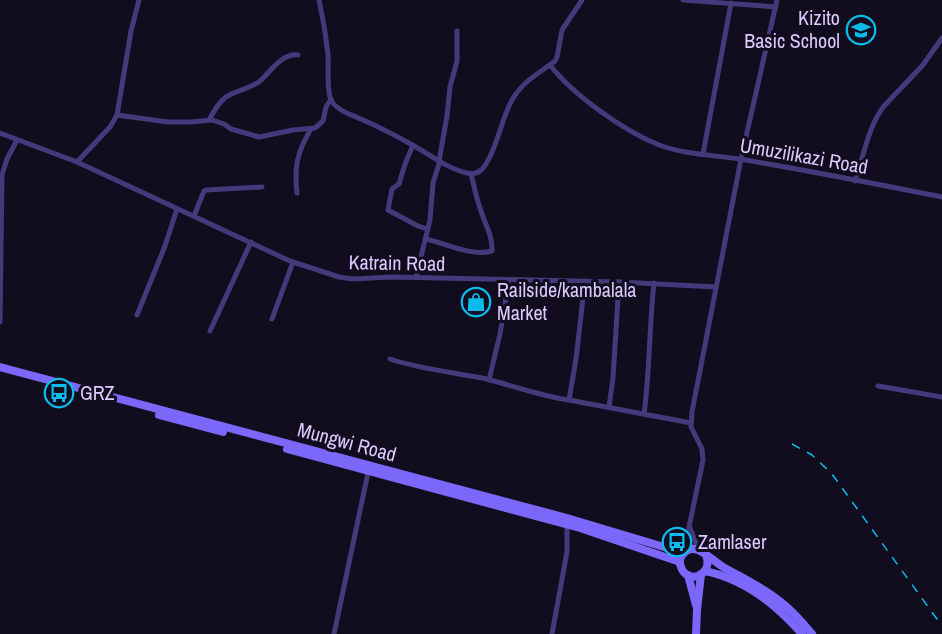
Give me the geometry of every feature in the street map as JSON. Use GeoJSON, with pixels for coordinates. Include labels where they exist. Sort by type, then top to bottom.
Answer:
{"type":"FeatureCollection","features":[{"type":"Feature","properties":{"kind":"main road","name":"Mungwi Road"},"geometry":{"type":"LineString","coordinates":[[0,369],[368,468],[567,525],[680,562]]}},
{"type":"Feature","properties":{"kind":"main road","name":"Mungwi Road"},"geometry":{"type":"LineString","coordinates":[[368,468],[567,518],[685,552]]}},
{"type":"Feature","properties":{"kind":"main road"},"geometry":{"type":"LineString","coordinates":[[802,634],[779,609],[736,582],[719,574],[688,575],[682,570],[680,562],[685,552],[695,549],[703,552],[717,564],[752,583],[790,610],[812,634]]}},
{"type":"Feature","properties":{"kind":"main road"},"geometry":{"type":"LineString","coordinates":[[696,634],[703,573],[708,562],[703,552]]}},
{"type":"Feature","properties":{"kind":"main road"},"geometry":{"type":"LineString","coordinates":[[688,575],[697,610]]}},
{"type":"Feature","properties":{"kind":"street"},"geometry":{"type":"LineString","coordinates":[[77,162],[110,127],[117,115],[131,31],[139,0]]}},
{"type":"Feature","properties":{"kind":"street"},"geometry":{"type":"LineString","coordinates":[[117,115],[168,122],[209,120],[259,137],[315,128],[322,123],[326,107],[331,99],[326,36],[319,0]]}},
{"type":"Feature","properties":{"kind":"street"},"geometry":{"type":"LineString","coordinates":[[331,99],[340,109],[440,161],[467,174],[480,171],[495,146],[510,103],[531,77],[550,65],[557,57],[562,30],[582,0]]}},
{"type":"Feature","properties":{"kind":"street"},"geometry":{"type":"LineString","coordinates":[[683,0],[776,7]]}},
{"type":"Feature","properties":{"kind":"street"},"geometry":{"type":"LineString","coordinates":[[685,552],[703,459],[702,448],[693,433],[691,423],[741,159],[777,0]]}},
{"type":"Feature","properties":{"kind":"street"},"geometry":{"type":"LineString","coordinates":[[703,154],[728,2]]}},
{"type":"Feature","properties":{"kind":"street"},"geometry":{"type":"LineString","coordinates":[[416,277],[430,220],[450,87],[457,61],[457,31]]}},
{"type":"Feature","properties":{"kind":"street"},"geometry":{"type":"LineString","coordinates":[[855,181],[878,113],[923,65],[942,38]]}},
{"type":"Feature","properties":{"kind":"street"},"geometry":{"type":"LineString","coordinates":[[209,120],[217,106],[228,95],[256,84],[286,57],[293,54],[298,56]]}},
{"type":"Feature","properties":{"kind":"street","name":"Umuzilikazi Road"},"geometry":{"type":"LineString","coordinates":[[550,65],[569,86],[600,111],[661,146],[942,197]]}},
{"type":"Feature","properties":{"kind":"street"},"geometry":{"type":"LineString","coordinates":[[297,193],[295,172],[300,147],[311,129]]}},
{"type":"Feature","properties":{"kind":"street","name":"Katrain Road"},"geometry":{"type":"LineString","coordinates":[[0,133],[77,162],[293,262],[346,279],[416,277],[654,283],[716,287]]}},
{"type":"Feature","properties":{"kind":"street"},"geometry":{"type":"LineString","coordinates":[[0,322],[1,185],[4,168],[17,140]]}},
{"type":"Feature","properties":{"kind":"street"},"geometry":{"type":"LineString","coordinates":[[413,145],[401,181],[392,189],[388,207],[390,212],[427,229]]}},
{"type":"Feature","properties":{"kind":"street"},"geometry":{"type":"LineString","coordinates":[[424,239],[477,252],[492,251],[471,174]]}},
{"type":"Feature","properties":{"kind":"street"},"geometry":{"type":"LineString","coordinates":[[194,216],[206,190],[262,187]]}},
{"type":"Feature","properties":{"kind":"street"},"geometry":{"type":"LineString","coordinates":[[137,315],[165,246],[177,209]]}},
{"type":"Feature","properties":{"kind":"street"},"geometry":{"type":"LineString","coordinates":[[210,331],[251,242]]}},
{"type":"Feature","properties":{"kind":"street"},"geometry":{"type":"LineString","coordinates":[[272,319],[293,262]]}},
{"type":"Feature","properties":{"kind":"street"},"geometry":{"type":"LineString","coordinates":[[489,380],[509,280]]}},
{"type":"Feature","properties":{"kind":"street"},"geometry":{"type":"LineString","coordinates":[[569,400],[585,281]]}},
{"type":"Feature","properties":{"kind":"street"},"geometry":{"type":"LineString","coordinates":[[609,407],[619,282]]}},
{"type":"Feature","properties":{"kind":"street"},"geometry":{"type":"LineString","coordinates":[[644,414],[654,283]]}},
{"type":"Feature","properties":{"kind":"street"},"geometry":{"type":"LineString","coordinates":[[390,359],[489,380],[540,395],[691,423]]}},
{"type":"Feature","properties":{"kind":"street"},"geometry":{"type":"LineString","coordinates":[[878,386],[942,397]]}},
{"type":"Feature","properties":{"kind":"street"},"geometry":{"type":"LineString","coordinates":[[334,634],[368,468]]}},
{"type":"Feature","properties":{"kind":"street"},"geometry":{"type":"LineString","coordinates":[[552,634],[567,552],[567,525]]}},
{"type":"Feature","properties":{"kind":"street"},"geometry":{"type":"LineString","coordinates":[[689,527],[703,552]]}},
{"type":"Feature","properties":{"kind":"railway"},"geometry":{"type":"LineString","coordinates":[[792,444],[812,455],[832,474],[942,626]]}},
{"type":"Feature","properties":{"kind":"place","name":"Kizito Basic School"},"geometry":{"type":"Point","coordinates":[861,30]}},
{"type":"Feature","properties":{"kind":"place","name":"Railside/kambalala Market"},"geometry":{"type":"Point","coordinates":[476,302]}},
{"type":"Feature","properties":{"kind":"place","name":"GRZ"},"geometry":{"type":"Point","coordinates":[59,393]}},
{"type":"Feature","properties":{"kind":"place","name":"Zamlaser"},"geometry":{"type":"Point","coordinates":[677,542]}}]}
